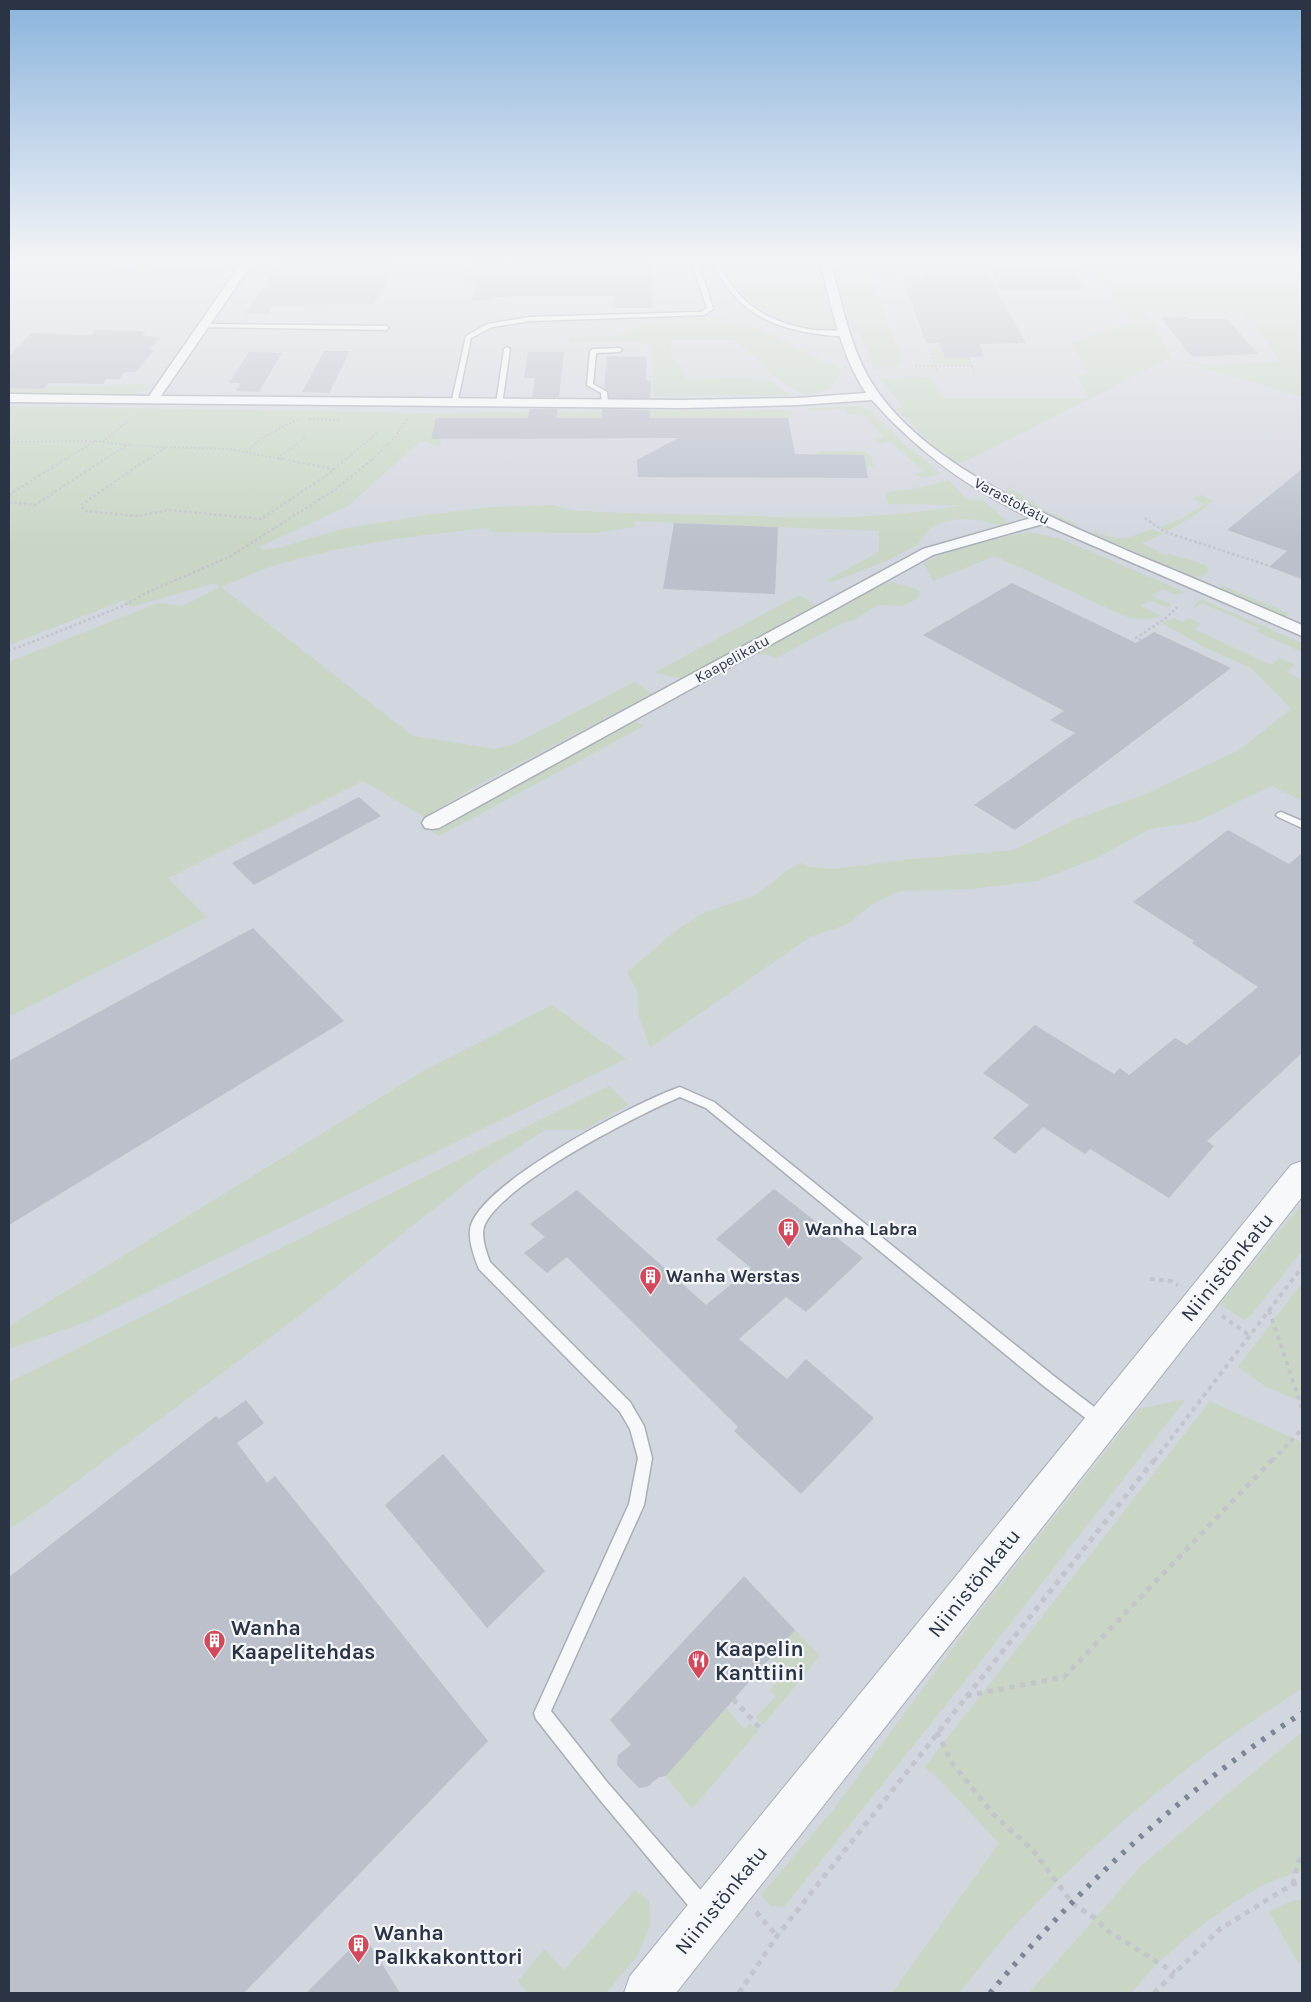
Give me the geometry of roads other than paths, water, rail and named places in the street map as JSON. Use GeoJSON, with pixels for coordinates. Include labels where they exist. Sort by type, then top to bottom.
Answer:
{"type":"FeatureCollection","features":[{"type":"Feature","properties":{"kind":"street"},"geometry":{"type":"LineString","coordinates":[[153,399],[182,355]]}},
{"type":"Feature","properties":{"kind":"street","name":"Varastokatu"},"geometry":{"type":"LineString","coordinates":[[851,355],[875,396],[906,429],[960,472],[1041,519],[1302,631]]}},
{"type":"Feature","properties":{"kind":"street"},"geometry":{"type":"LineString","coordinates":[[9,398],[454,404],[605,404],[769,402],[875,396]]}},
{"type":"Feature","properties":{"kind":"street","name":"Kaapelikatu"},"geometry":{"type":"LineString","coordinates":[[432,823],[928,552],[1024,526],[1041,519]]}},
{"type":"Feature","properties":{"kind":"street","name":"Niinistönkatu"},"geometry":{"type":"LineString","coordinates":[[647,1993],[708,1914],[1302,1174]]}},
{"type":"Feature","properties":{"kind":"lane"},"geometry":{"type":"LineString","coordinates":[[454,404],[464,355]]}},
{"type":"Feature","properties":{"kind":"lane"},"geometry":{"type":"LineString","coordinates":[[499,404],[507,355]]}},
{"type":"Feature","properties":{"kind":"lane"},"geometry":{"type":"LineString","coordinates":[[593,355],[590,385],[604,392],[605,404]]}},
{"type":"Feature","properties":{"kind":"lane"},"geometry":{"type":"LineString","coordinates":[[1281,814],[1302,825]]}},
{"type":"Feature","properties":{"kind":"lane"},"geometry":{"type":"LineString","coordinates":[[708,1914],[601,1788],[542,1713],[636,1505],[645,1458],[637,1426],[625,1407],[484,1265],[477,1245],[478,1224],[493,1202],[517,1180],[656,1102],[680,1092],[710,1105],[1050,1382],[1103,1422]]}},
{"type":"Feature","properties":{"kind":"railway"},"geometry":{"type":"LineString","coordinates":[[990,1993],[1061,1914],[1135,1841],[1215,1775],[1302,1713]]}},
{"type":"Feature","properties":{"kind":"place","name":"Wanha Labra"},"geometry":{"type":"Point","coordinates":[789,1248]}},
{"type":"Feature","properties":{"kind":"place","name":"Wanha Werstas"},"geometry":{"type":"Point","coordinates":[650,1295]}},
{"type":"Feature","properties":{"kind":"place","name":"Wanha Kaapelitehdas"},"geometry":{"type":"Point","coordinates":[215,1659]}},
{"type":"Feature","properties":{"kind":"place","name":"Kaapelin Kanttiini"},"geometry":{"type":"Point","coordinates":[699,1680]}},
{"type":"Feature","properties":{"kind":"place","name":"Wanha Palkkakonttori"},"geometry":{"type":"Point","coordinates":[358,1964]}}]}
